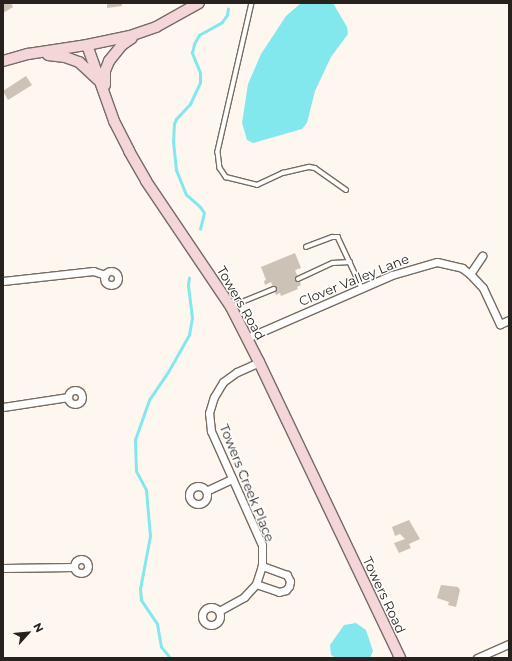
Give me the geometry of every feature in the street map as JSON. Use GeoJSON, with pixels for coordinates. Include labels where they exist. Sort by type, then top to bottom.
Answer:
{"type":"FeatureCollection","features":[{"type":"Feature","properties":{"kind":"main road"},"geometry":{"type":"LineString","coordinates":[[108,103],[104,77],[107,66],[122,45],[142,32],[199,3]]}},
{"type":"Feature","properties":{"kind":"main road"},"geometry":{"type":"LineString","coordinates":[[3,61],[28,54],[87,45],[142,32]]}},
{"type":"Feature","properties":{"kind":"main road","name":"Towers Road"},"geometry":{"type":"LineString","coordinates":[[87,45],[114,121],[129,151],[146,181],[231,307],[259,362],[400,658]]}},
{"type":"Feature","properties":{"kind":"main road"},"geometry":{"type":"LineString","coordinates":[[28,54],[73,59],[86,66],[102,86]]}},
{"type":"Feature","properties":{"kind":"street"},"geometry":{"type":"LineString","coordinates":[[470,274],[482,256]]}},
{"type":"Feature","properties":{"kind":"street","name":"Clover Valley Lane"},"geometry":{"type":"LineString","coordinates":[[247,338],[362,288],[400,273],[437,262],[462,268],[470,274],[483,288],[500,324],[509,320]]}},
{"type":"Feature","properties":{"kind":"street"},"geometry":{"type":"LineString","coordinates":[[3,281],[93,271],[105,275]]}},
{"type":"Feature","properties":{"kind":"street","name":"Towers Creek Place"},"geometry":{"type":"LineString","coordinates":[[219,611],[244,597],[256,584],[262,566],[262,545],[211,431],[209,413],[214,396],[223,382],[237,372],[259,362]]}},
{"type":"Feature","properties":{"kind":"street"},"geometry":{"type":"LineString","coordinates":[[3,407],[68,398]]}},
{"type":"Feature","properties":{"kind":"street"},"geometry":{"type":"LineString","coordinates":[[206,491],[232,479]]}},
{"type":"Feature","properties":{"kind":"street"},"geometry":{"type":"LineString","coordinates":[[256,584],[279,592],[286,590],[289,586],[290,581],[287,575],[262,566]]}},
{"type":"Feature","properties":{"kind":"street"},"geometry":{"type":"LineString","coordinates":[[3,568],[74,567]]}},
{"type":"Feature","properties":{"kind":"street"},"geometry":{"type":"LineString","coordinates":[[477,658],[509,644]]}},
{"type":"Feature","properties":{"kind":"lane"},"geometry":{"type":"LineString","coordinates":[[252,3],[218,152],[220,168],[226,177],[256,185],[283,173],[309,167],[315,168],[346,190]]}},
{"type":"Feature","properties":{"kind":"lane"},"geometry":{"type":"LineString","coordinates":[[306,248],[332,237],[338,237],[362,288]]}},
{"type":"Feature","properties":{"kind":"lane"},"geometry":{"type":"LineString","coordinates":[[298,279],[333,263],[350,262]]}},
{"type":"Feature","properties":{"kind":"lane"},"geometry":{"type":"LineString","coordinates":[[231,307],[274,289]]}},
{"type":"Feature","properties":{"kind":"water"},"geometry":{"type":"Polygon","coordinates":[[[301,3],[333,3],[347,27],[348,34],[331,57],[315,91],[307,123],[302,129],[253,143],[247,140],[242,123],[248,84],[261,54],[286,16],[301,3]]]}},
{"type":"Feature","properties":{"kind":"water"},"geometry":{"type":"Polygon","coordinates":[[[356,623],[366,630],[373,651],[370,658],[336,658],[331,655],[330,645],[344,625],[356,623]]]}},
{"type":"Feature","properties":{"kind":"building"},"geometry":{"type":"Polygon","coordinates":[[[3,3],[11,3],[13,7],[3,13],[3,3]]]}},
{"type":"Feature","properties":{"kind":"building"},"geometry":{"type":"Polygon","coordinates":[[[107,3],[122,3],[122,6],[107,8],[107,3]]]}},
{"type":"Feature","properties":{"kind":"building"},"geometry":{"type":"Polygon","coordinates":[[[26,76],[32,85],[8,100],[3,91],[26,76]]]}},
{"type":"Feature","properties":{"kind":"building"},"geometry":{"type":"Polygon","coordinates":[[[295,253],[301,268],[295,270],[301,285],[297,287],[298,289],[281,296],[280,293],[276,295],[271,282],[265,285],[264,281],[266,280],[261,267],[295,253]]]}},
{"type":"Feature","properties":{"kind":"building"},"geometry":{"type":"Polygon","coordinates":[[[409,520],[420,539],[409,544],[411,548],[399,553],[394,543],[405,539],[400,534],[395,536],[392,527],[409,520]]]}},
{"type":"Feature","properties":{"kind":"building"},"geometry":{"type":"Polygon","coordinates":[[[441,585],[458,587],[460,590],[456,607],[448,605],[449,602],[437,598],[441,585]]]}},
{"type":"Feature","properties":{"kind":"waterway"},"geometry":{"type":"LineString","coordinates":[[200,229],[204,213],[200,207],[186,195],[176,170],[173,142],[174,124],[176,119],[190,104],[200,83],[200,73],[192,53],[194,44],[199,35],[222,22],[227,15],[228,9]]}},
{"type":"Feature","properties":{"kind":"waterway"},"geometry":{"type":"LineString","coordinates":[[170,658],[161,647],[157,624],[141,600],[140,589],[150,536],[146,490],[136,471],[135,440],[149,400],[168,372],[189,335],[192,318],[188,285],[189,278]]}}]}
